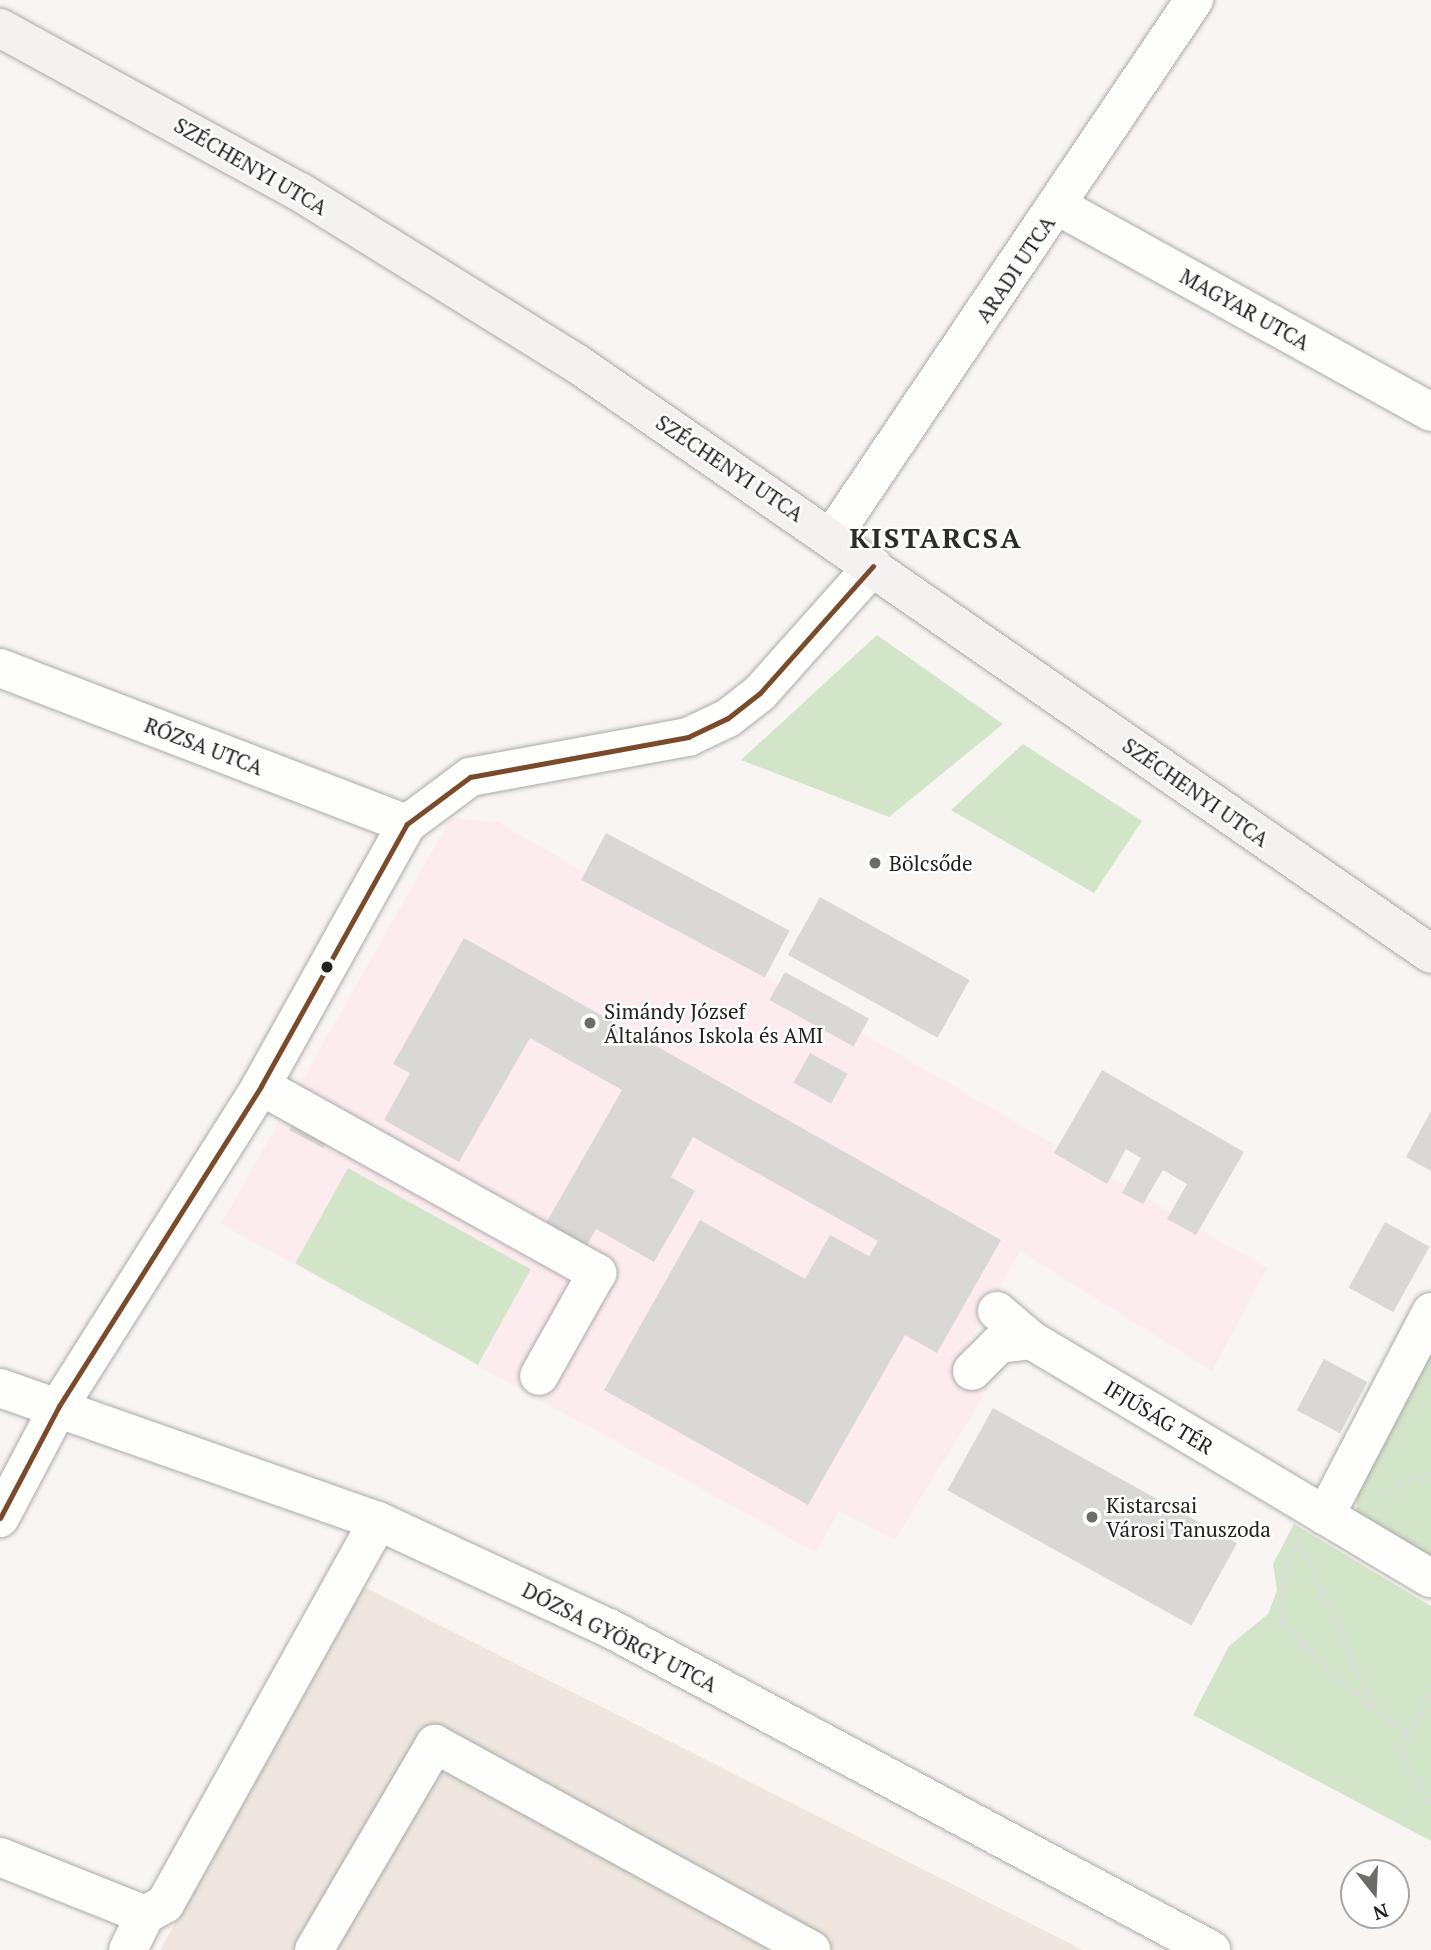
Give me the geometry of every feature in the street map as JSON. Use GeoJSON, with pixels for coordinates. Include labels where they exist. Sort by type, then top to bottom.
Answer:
{"type":"FeatureCollection","features":[{"type":"Feature","properties":{"kind":"main road","name":"SZÉCHENYI UTCA"},"geometry":{"type":"LineString","coordinates":[[0,28],[440,277],[832,537],[1431,954]]}},
{"type":"Feature","properties":{"kind":"street","name":"ARADI UTCA"},"geometry":{"type":"LineString","coordinates":[[832,537],[1195,0]]}},
{"type":"Feature","properties":{"kind":"street","name":"MAGYAR UTCA"},"geometry":{"type":"LineString","coordinates":[[1058,206],[1431,412]]}},
{"type":"Feature","properties":{"kind":"street"},"geometry":{"type":"LineString","coordinates":[[0,1518],[59,1406],[261,1086],[407,824],[470,777],[688,737],[728,719],[760,693],[873,566]]}},
{"type":"Feature","properties":{"kind":"street","name":"RÓZSA UTCA"},"geometry":{"type":"LineString","coordinates":[[0,667],[407,824]]}},
{"type":"Feature","properties":{"kind":"street"},"geometry":{"type":"LineString","coordinates":[[261,1086],[597,1273],[539,1376]]}},
{"type":"Feature","properties":{"kind":"street","name":"IFJÚSÁG TÉR"},"geometry":{"type":"LineString","coordinates":[[997,1311],[1031,1340],[1318,1517],[1431,1578]]}},
{"type":"Feature","properties":{"kind":"street"},"geometry":{"type":"LineString","coordinates":[[1318,1517],[1431,1312]]}},
{"type":"Feature","properties":{"kind":"street"},"geometry":{"type":"LineString","coordinates":[[972,1371],[999,1344],[1031,1340]]}},
{"type":"Feature","properties":{"kind":"street","name":"DÓZSA GYÖRGY UTCA"},"geometry":{"type":"LineString","coordinates":[[0,1388],[59,1406],[378,1521],[609,1628],[1210,1950]]}},
{"type":"Feature","properties":{"kind":"street"},"geometry":{"type":"LineString","coordinates":[[128,1950],[145,1915],[165,1904],[378,1521]]}},
{"type":"Feature","properties":{"kind":"street"},"geometry":{"type":"LineString","coordinates":[[314,1950],[435,1744],[811,1950]]}},
{"type":"Feature","properties":{"kind":"street"},"geometry":{"type":"LineString","coordinates":[[0,1857],[145,1915]]}},
{"type":"Feature","properties":{"kind":"path"},"geometry":{"type":"LineString","coordinates":[[1407,1732],[1376,1713],[1281,1623],[1282,1576],[1318,1517],[1389,1493],[1431,1470]]}},
{"type":"Feature","properties":{"kind":"path"},"geometry":{"type":"LineString","coordinates":[[1318,1517],[1376,1713]]}},
{"type":"Feature","properties":{"kind":"path"},"geometry":{"type":"LineString","coordinates":[[1431,1695],[1397,1748],[1431,1803]]}},
{"type":"Feature","properties":{"kind":"shaded area","name":"Simándy József Általános Iskola és AMI"},"geometry":{"type":"Polygon","coordinates":[[[451,818],[498,822],[1267,1268],[1212,1371],[1020,1251],[953,1370],[988,1388],[895,1540],[839,1511],[816,1552],[221,1224],[451,818]]]}},
{"type":"Feature","properties":{"kind":"shaded area"},"geometry":{"type":"Polygon","coordinates":[[[364,1587],[1083,1950],[160,1950],[364,1587]]]}},
{"type":"Feature","properties":{"kind":"green space"},"geometry":{"type":"Polygon","coordinates":[[[877,635],[1003,724],[889,817],[741,760],[877,635]]]}},
{"type":"Feature","properties":{"kind":"green space"},"geometry":{"type":"Polygon","coordinates":[[[1023,744],[1142,821],[1094,893],[951,810],[1023,744]]]}},
{"type":"Feature","properties":{"kind":"green space"},"geometry":{"type":"Polygon","coordinates":[[[348,1168],[531,1269],[478,1365],[295,1263],[348,1168]]]}},
{"type":"Feature","properties":{"kind":"green space"},"geometry":{"type":"Polygon","coordinates":[[[1431,1330],[1431,1560],[1356,1515],[1359,1467],[1431,1330]]]}},
{"type":"Feature","properties":{"kind":"green space"},"geometry":{"type":"Polygon","coordinates":[[[1294,1524],[1431,1606],[1431,1841],[1193,1715],[1229,1646],[1268,1614],[1277,1590],[1273,1564],[1294,1524]]]}},
{"type":"Feature","properties":{"kind":"building"},"geometry":{"type":"Polygon","coordinates":[[[606,833],[790,931],[765,977],[581,880],[606,833]]]}},
{"type":"Feature","properties":{"kind":"building"},"geometry":{"type":"Polygon","coordinates":[[[820,897],[970,980],[938,1038],[788,955],[820,897]]]}},
{"type":"Feature","properties":{"kind":"building"},"geometry":{"type":"Polygon","coordinates":[[[464,938],[1001,1240],[937,1353],[905,1335],[808,1505],[604,1390],[700,1220],[805,1279],[830,1235],[869,1256],[878,1241],[693,1137],[671,1177],[695,1191],[654,1262],[596,1229],[587,1245],[546,1223],[622,1090],[530,1038],[459,1162],[384,1120],[410,1073],[393,1064],[464,938]]]}},
{"type":"Feature","properties":{"kind":"building"},"geometry":{"type":"Polygon","coordinates":[[[785,972],[869,1019],[853,1047],[769,1000],[785,972]]]}},
{"type":"Feature","properties":{"kind":"building"},"geometry":{"type":"Polygon","coordinates":[[[810,1053],[848,1074],[831,1104],[794,1083],[810,1053]]]}},
{"type":"Feature","properties":{"kind":"building"},"geometry":{"type":"Polygon","coordinates":[[[1102,1070],[1244,1152],[1196,1235],[1167,1219],[1187,1184],[1163,1170],[1143,1204],[1122,1193],[1141,1158],[1126,1149],[1107,1184],[1054,1153],[1102,1070]]]}},
{"type":"Feature","properties":{"kind":"building"},"geometry":{"type":"Polygon","coordinates":[[[1431,1111],[1431,1171],[1406,1157],[1431,1111]]]}},
{"type":"Feature","properties":{"kind":"building"},"geometry":{"type":"Polygon","coordinates":[[[297,1116],[331,1134],[323,1148],[289,1130],[297,1116]]]}},
{"type":"Feature","properties":{"kind":"building"},"geometry":{"type":"Polygon","coordinates":[[[1385,1222],[1430,1247],[1393,1312],[1349,1288],[1385,1222]]]}},
{"type":"Feature","properties":{"kind":"building"},"geometry":{"type":"Polygon","coordinates":[[[1324,1359],[1367,1382],[1340,1433],[1297,1410],[1324,1359]]]}},
{"type":"Feature","properties":{"kind":"building","name":"Kistarcsai Városi Tanuszoda"},"geometry":{"type":"Polygon","coordinates":[[[993,1408],[1237,1543],[1191,1625],[947,1490],[993,1408]]]}},
{"type":"Feature","properties":{"kind":"transit line"},"geometry":{"type":"LineString","coordinates":[[0,1518],[59,1406],[261,1086],[407,824],[470,777],[688,737],[728,718],[760,693],[873,566]]}},
{"type":"Feature","properties":{"kind":"place","name":"Bölcsőde"},"geometry":{"type":"Point","coordinates":[875,863]}},
{"type":"Feature","properties":{"kind":"place","name":"Simándy József Általános Iskola és AMI"},"geometry":{"type":"Point","coordinates":[590,1023]}},
{"type":"Feature","properties":{"kind":"place","name":"Kistarcsai Városi Tanuszoda"},"geometry":{"type":"Point","coordinates":[1092,1517]}},
{"type":"Feature","properties":{"kind":"district","name":"KISTARCSA"},"geometry":{"type":"Point","coordinates":[936,538]}}]}
